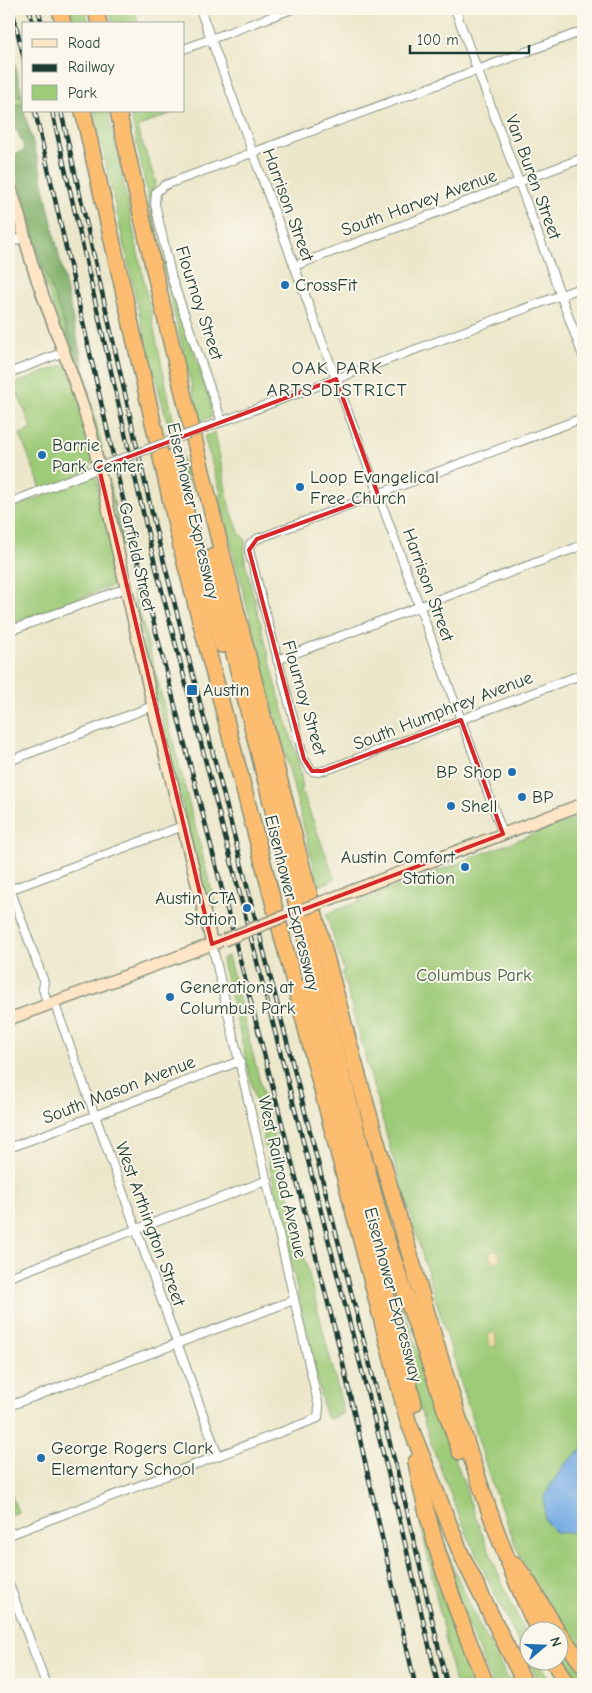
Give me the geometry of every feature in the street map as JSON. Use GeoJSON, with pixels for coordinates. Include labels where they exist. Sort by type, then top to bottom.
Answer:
{"type":"FeatureCollection","features":[{"type":"Feature","properties":{"kind":"highway"},"geometry":{"type":"LineString","coordinates":[[60,9],[63,22]]}},
{"type":"Feature","properties":{"kind":"highway"},"geometry":{"type":"LineString","coordinates":[[96,9],[99,22]]}},
{"type":"Feature","properties":{"kind":"highway","name":"Eisenhower Expressway"},"geometry":{"type":"LineString","coordinates":[[83,112],[187,570],[408,1421],[461,1554],[525,1684]]}},
{"type":"Feature","properties":{"kind":"highway","name":"Eisenhower Expressway"},"geometry":{"type":"LineString","coordinates":[[118,112],[170,346],[210,507],[319,930],[373,1130],[478,1479],[523,1600],[533,1620]]}},
{"type":"Feature","properties":{"kind":"highway"},"geometry":{"type":"LineString","coordinates":[[148,401],[171,460],[294,913],[383,1229],[481,1512],[500,1562],[523,1600]]}},
{"type":"Feature","properties":{"kind":"highway"},"geometry":{"type":"LineString","coordinates":[[210,507],[214,559],[234,654],[294,913],[418,1423],[427,1472]]}},
{"type":"Feature","properties":{"kind":"highway"},"geometry":{"type":"LineString","coordinates":[[408,1421],[420,1483],[443,1573],[457,1615],[486,1684]]}},
{"type":"Feature","properties":{"kind":"highway"},"geometry":{"type":"LineString","coordinates":[[505,1551],[526,1579],[551,1620]]}},
{"type":"Feature","properties":{"kind":"highway"},"geometry":{"type":"LineString","coordinates":[[570,1647],[583,1665]]}},
{"type":"Feature","properties":{"kind":"highway"},"geometry":{"type":"LineString","coordinates":[[558,1670],[566,1684]]}},
{"type":"Feature","properties":{"kind":"street","name":"Harrison Street"},"geometry":{"type":"LineString","coordinates":[[200,9],[503,834]]}},
{"type":"Feature","properties":{"kind":"street"},"geometry":{"type":"LineString","coordinates":[[185,49],[292,9]]}},
{"type":"Feature","properties":{"kind":"street","name":"Van Buren Street"},"geometry":{"type":"LineString","coordinates":[[455,9],[583,356]]}},
{"type":"Feature","properties":{"kind":"street"},"geometry":{"type":"LineString","coordinates":[[253,153],[583,31]]}},
{"type":"Feature","properties":{"kind":"street","name":"Flournoy Street"},"geometry":{"type":"LineString","coordinates":[[222,422],[172,279],[155,204],[156,192],[165,185],[253,153]]}},
{"type":"Feature","properties":{"kind":"street","name":"South Harvey Avenue"},"geometry":{"type":"LineString","coordinates":[[294,266],[583,158]]}},
{"type":"Feature","properties":{"kind":"street","name":"Garfield Street"},"geometry":{"type":"LineString","coordinates":[[9,184],[35,274],[82,403],[102,467],[126,588],[153,706],[212,944]]}},
{"type":"Feature","properties":{"kind":"street"},"geometry":{"type":"LineString","coordinates":[[9,244],[25,237]]}},
{"type":"Feature","properties":{"kind":"street"},"geometry":{"type":"LineString","coordinates":[[9,503],[583,287]]}},
{"type":"Feature","properties":{"kind":"street"},"geometry":{"type":"LineString","coordinates":[[9,373],[64,352]]}},
{"type":"Feature","properties":{"kind":"street"},"geometry":{"type":"LineString","coordinates":[[378,495],[583,418]]}},
{"type":"Feature","properties":{"kind":"street","name":"Flournoy Street"},"geometry":{"type":"LineString","coordinates":[[312,771],[304,760],[249,555],[250,544],[258,539],[378,495]]}},
{"type":"Feature","properties":{"kind":"street"},"geometry":{"type":"LineString","coordinates":[[277,660],[583,545]]}},
{"type":"Feature","properties":{"kind":"street"},"geometry":{"type":"LineString","coordinates":[[9,631],[126,588]]}},
{"type":"Feature","properties":{"kind":"street","name":"South Humphrey Avenue"},"geometry":{"type":"LineString","coordinates":[[312,771],[323,771],[583,674]]}},
{"type":"Feature","properties":{"kind":"street"},"geometry":{"type":"LineString","coordinates":[[9,761],[153,706]]}},
{"type":"Feature","properties":{"kind":"street"},"geometry":{"type":"LineString","coordinates":[[9,1019],[583,804]]}},
{"type":"Feature","properties":{"kind":"street"},"geometry":{"type":"LineString","coordinates":[[9,888],[183,826]]}},
{"type":"Feature","properties":{"kind":"street","name":"West Arthington Street"},"geometry":{"type":"LineString","coordinates":[[9,888],[44,982],[43,989],[51,1004],[95,1116],[218,1456]]}},
{"type":"Feature","properties":{"kind":"street","name":"West Railroad Avenue"},"geometry":{"type":"LineString","coordinates":[[212,944],[268,1180],[319,1408],[318,1418],[218,1456]]}},
{"type":"Feature","properties":{"kind":"street","name":"South Mason Avenue"},"geometry":{"type":"LineString","coordinates":[[9,1148],[240,1061]]}},
{"type":"Feature","properties":{"kind":"street"},"geometry":{"type":"LineString","coordinates":[[9,1277],[268,1180]]}},
{"type":"Feature","properties":{"kind":"street"},"geometry":{"type":"LineString","coordinates":[[9,1406],[294,1300]]}},
{"type":"Feature","properties":{"kind":"street"},"geometry":{"type":"LineString","coordinates":[[9,1535],[218,1456]]}},
{"type":"Feature","properties":{"kind":"street"},"geometry":{"type":"LineString","coordinates":[[9,1584],[46,1684]]}},
{"type":"Feature","properties":{"kind":"highlighted area"},"geometry":{"type":"Polygon","coordinates":[[[336,379],[378,495],[257,539],[249,550],[304,759],[312,771],[323,771],[461,720],[503,834],[212,944],[99,468],[336,379]]]}},
{"type":"Feature","properties":{"kind":"green space"},"geometry":{"type":"Polygon","coordinates":[[[71,9],[85,9],[88,22],[74,22],[71,9]]]}},
{"type":"Feature","properties":{"kind":"green space"},"geometry":{"type":"Polygon","coordinates":[[[109,9],[134,9],[138,22],[112,22],[109,9]]]}},
{"type":"Feature","properties":{"kind":"green space"},"geometry":{"type":"Polygon","coordinates":[[[14,59],[22,96],[10,94],[9,91],[9,61],[14,59]]]}},
{"type":"Feature","properties":{"kind":"green space"},"geometry":{"type":"Polygon","coordinates":[[[9,91],[10,94],[22,96],[22,104],[9,105],[9,91]]]}},
{"type":"Feature","properties":{"kind":"green space"},"geometry":{"type":"Polygon","coordinates":[[[22,104],[22,112],[24,112],[39,164],[89,393],[35,244],[32,220],[11,156],[25,150],[17,130],[9,133],[9,105],[22,104]]]}},
{"type":"Feature","properties":{"kind":"green space"},"geometry":{"type":"Polygon","coordinates":[[[94,112],[108,112],[175,431],[170,432],[144,334],[94,112]]]}},
{"type":"Feature","properties":{"kind":"green space"},"geometry":{"type":"Polygon","coordinates":[[[130,112],[172,113],[140,126],[138,131],[156,182],[150,198],[163,258],[212,406],[210,407],[212,417],[200,421],[159,250],[130,112]]]}},
{"type":"Feature","properties":{"kind":"green space"},"geometry":{"type":"Polygon","coordinates":[[[9,149],[32,220],[35,244],[89,393],[102,448],[100,449],[86,398],[41,272],[30,226],[9,168],[9,149]]]}},
{"type":"Feature","properties":{"kind":"green space"},"geometry":{"type":"Polygon","coordinates":[[[66,364],[81,403],[93,461],[89,467],[93,477],[96,478],[119,582],[9,625],[9,509],[44,496],[20,434],[32,429],[14,384],[66,364]]]}},
{"type":"Feature","properties":{"kind":"green space"},"geometry":{"type":"Polygon","coordinates":[[[215,432],[229,505],[240,534],[245,539],[245,562],[280,700],[298,759],[303,788],[301,789],[335,879],[319,886],[219,498],[222,496],[204,437],[215,432]]]}},
{"type":"Feature","properties":{"kind":"green space"},"geometry":{"type":"Polygon","coordinates":[[[179,446],[207,561],[175,447],[179,446]]]}},
{"type":"Feature","properties":{"kind":"green space"},"geometry":{"type":"Polygon","coordinates":[[[107,480],[109,480],[134,589],[216,908],[209,910],[167,744],[107,480]]]}},
{"type":"Feature","properties":{"kind":"green space","name":"Columbus Park"},"geometry":{"type":"Polygon","coordinates":[[[583,815],[583,1656],[570,1643],[570,1620],[557,1620],[522,1561],[492,1485],[391,1151],[342,972],[344,971],[326,914],[583,815]]]}},
{"type":"Feature","properties":{"kind":"green space"},"geometry":{"type":"Polygon","coordinates":[[[228,956],[344,1413],[329,1419],[325,1415],[243,1046],[222,961],[223,958],[228,956]]]}},
{"type":"Feature","properties":{"kind":"green space"},"geometry":{"type":"Polygon","coordinates":[[[392,1276],[475,1516],[520,1622],[520,1645],[464,1527],[426,1428],[415,1391],[388,1278],[392,1276]]]}},
{"type":"Feature","properties":{"kind":"green space"},"geometry":{"type":"Polygon","coordinates":[[[9,1489],[18,1512],[9,1516],[9,1489]]]}},
{"type":"Feature","properties":{"kind":"green space"},"geometry":{"type":"Polygon","coordinates":[[[418,1510],[433,1550],[430,1551],[448,1611],[478,1684],[455,1684],[418,1510]]]}},
{"type":"Feature","properties":{"kind":"green space"},"geometry":{"type":"Polygon","coordinates":[[[445,1549],[477,1620],[511,1684],[492,1684],[451,1582],[445,1549]]]}},
{"type":"Feature","properties":{"kind":"green space"},"geometry":{"type":"Polygon","coordinates":[[[570,1654],[583,1670],[583,1684],[580,1684],[570,1665],[570,1654]]]}},
{"type":"Feature","properties":{"kind":"green space"},"geometry":{"type":"Polygon","coordinates":[[[533,1670],[544,1670],[551,1684],[540,1684],[533,1670]]]}},
{"type":"Feature","properties":{"kind":"sand"},"geometry":{"type":"Polygon","coordinates":[[[495,1250],[501,1256],[495,1262],[489,1256],[495,1250]]]}},
{"type":"Feature","properties":{"kind":"sand"},"geometry":{"type":"Polygon","coordinates":[[[492,1332],[496,1335],[496,1344],[493,1348],[490,1345],[488,1336],[492,1332]]]}},
{"type":"Feature","properties":{"kind":"water"},"geometry":{"type":"Polygon","coordinates":[[[583,1449],[583,1525],[571,1532],[557,1533],[545,1521],[544,1498],[564,1465],[583,1449]]]}},
{"type":"Feature","properties":{"kind":"railway"},"geometry":{"type":"LineString","coordinates":[[12,9],[22,51]]}},
{"type":"Feature","properties":{"kind":"railway"},"geometry":{"type":"LineString","coordinates":[[29,9],[32,22]]}},
{"type":"Feature","properties":{"kind":"railway"},"geometry":{"type":"LineString","coordinates":[[38,9],[41,22]]}},
{"type":"Feature","properties":{"kind":"railway"},"geometry":{"type":"LineString","coordinates":[[35,112],[130,530],[339,1346],[415,1684]]}},
{"type":"Feature","properties":{"kind":"railway"},"geometry":{"type":"LineString","coordinates":[[52,112],[152,552],[394,1496],[438,1684]]}},
{"type":"Feature","properties":{"kind":"railway"},"geometry":{"type":"LineString","coordinates":[[61,112],[156,531],[405,1502],[447,1684]]}},
{"type":"Feature","properties":{"kind":"place","name":"CrossFit"},"geometry":{"type":"Point","coordinates":[285,285]}},
{"type":"Feature","properties":{"kind":"place","name":"Barrie Park Center"},"geometry":{"type":"Point","coordinates":[42,455]}},
{"type":"Feature","properties":{"kind":"place","name":"Loop Evangelical Free Church"},"geometry":{"type":"Point","coordinates":[300,487]}},
{"type":"Feature","properties":{"kind":"place","name":"Austin"},"geometry":{"type":"Point","coordinates":[192,690]}},
{"type":"Feature","properties":{"kind":"place","name":"BP Shop"},"geometry":{"type":"Point","coordinates":[512,772]}},
{"type":"Feature","properties":{"kind":"place","name":"BP"},"geometry":{"type":"Point","coordinates":[522,797]}},
{"type":"Feature","properties":{"kind":"place","name":"Shell"},"geometry":{"type":"Point","coordinates":[451,806]}},
{"type":"Feature","properties":{"kind":"place","name":"Austin Comfort Station"},"geometry":{"type":"Point","coordinates":[465,867]}},
{"type":"Feature","properties":{"kind":"place","name":"Austin CTA Station"},"geometry":{"type":"Point","coordinates":[247,908]}},
{"type":"Feature","properties":{"kind":"place","name":"Generations at Columbus Park"},"geometry":{"type":"Point","coordinates":[170,997]}},
{"type":"Feature","properties":{"kind":"place","name":"George Rogers Clark Elementary School"},"geometry":{"type":"Point","coordinates":[41,1458]}},
{"type":"Feature","properties":{"kind":"district","name":"OAK PARK ARTS DISTRICT"},"geometry":{"type":"Point","coordinates":[337,379]}}]}
